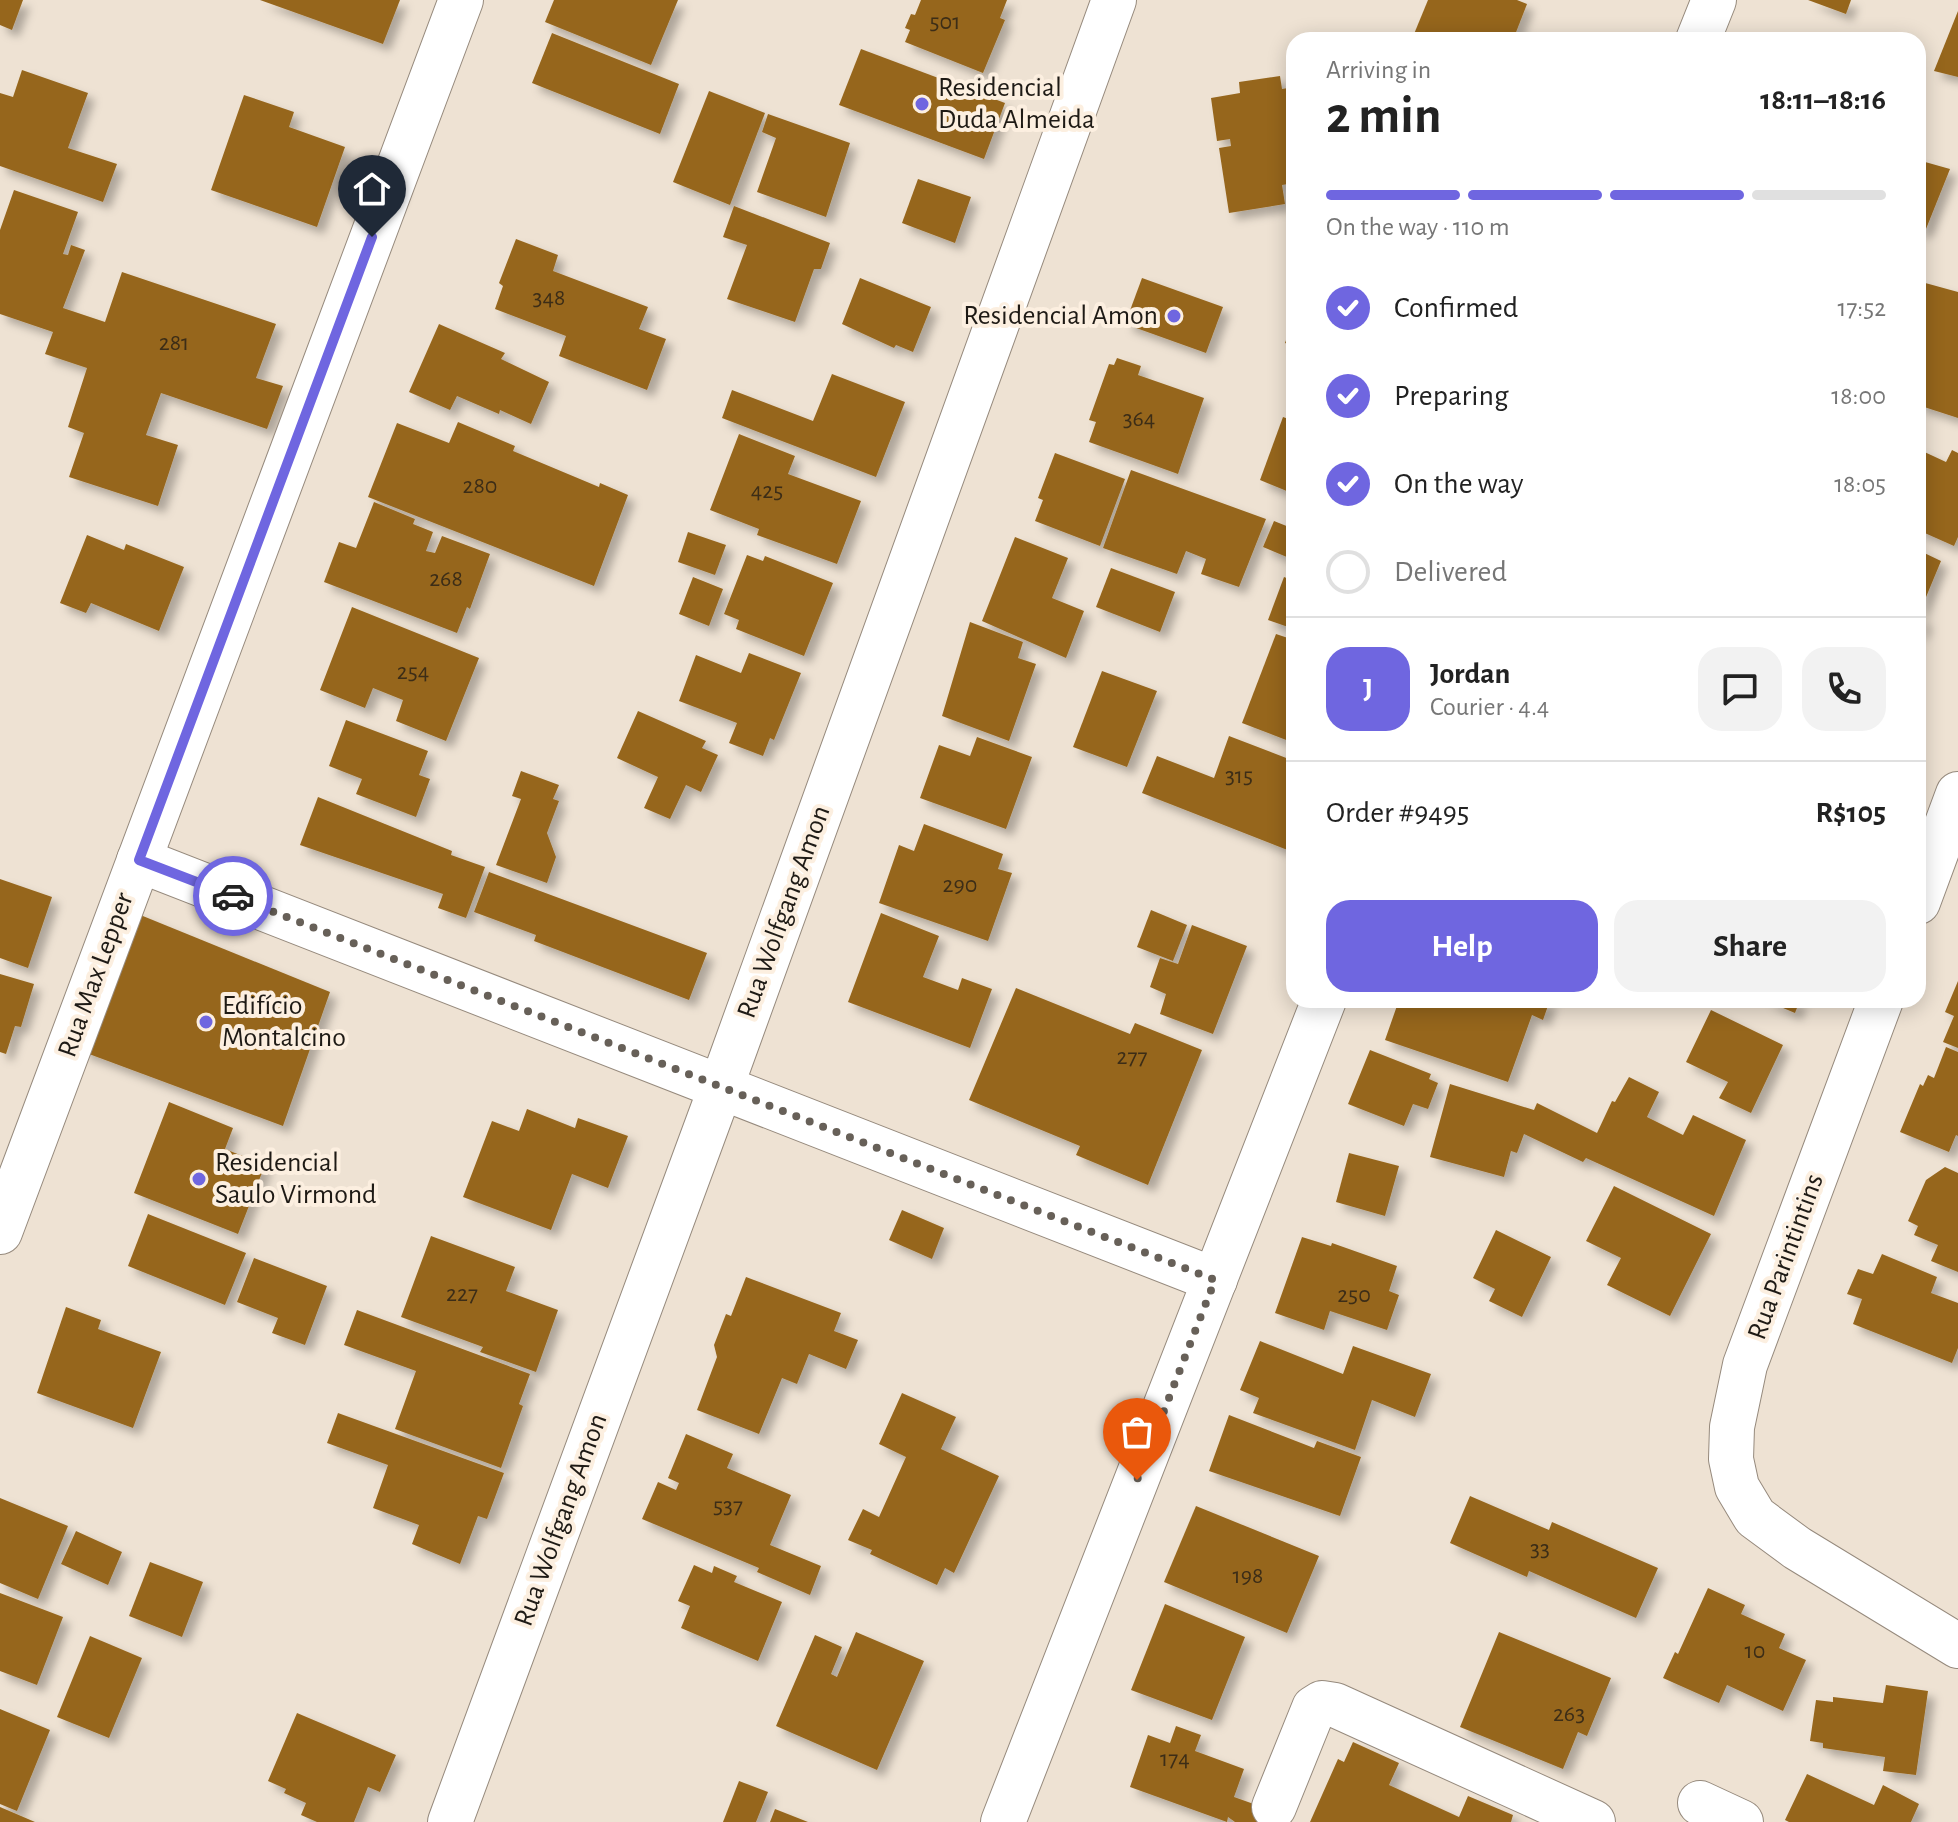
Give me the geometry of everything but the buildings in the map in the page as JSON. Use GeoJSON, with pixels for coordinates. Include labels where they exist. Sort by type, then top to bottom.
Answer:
{"type":"FeatureCollection","features":[{"type":"Feature","properties":{"kind":"street","name":"Rua Max Lepper"},"geometry":{"type":"LineString","coordinates":[[0,1232],[461,0]]}},
{"type":"Feature","properties":{"kind":"street","name":"Rua Wolfgang Amon"},"geometry":{"type":"LineString","coordinates":[[450,1822],[721,1087],[1114,0]]}},
{"type":"Feature","properties":{"kind":"street"},"geometry":{"type":"LineString","coordinates":[[1701,32],[1714,0]]}},
{"type":"Feature","properties":{"kind":"street"},"geometry":{"type":"LineString","coordinates":[[1926,880],[1958,794]]}},
{"type":"Feature","properties":{"kind":"street"},"geometry":{"type":"LineString","coordinates":[[139,860],[1215,1280]]}},
{"type":"Feature","properties":{"kind":"street"},"geometry":{"type":"LineString","coordinates":[[1003,1822],[1321,1008]]}},
{"type":"Feature","properties":{"kind":"street","name":"Rua Parintintins"},"geometry":{"type":"LineString","coordinates":[[1878,1008],[1745,1365],[1732,1427],[1731,1459],[1737,1487],[1755,1517],[1797,1548],[1958,1646]]}},
{"type":"Feature","properties":{"kind":"street"},"geometry":{"type":"LineString","coordinates":[[1274,1807],[1314,1708],[1322,1703],[1335,1705],[1593,1822]]}},
{"type":"Feature","properties":{"kind":"street"},"geometry":{"type":"LineString","coordinates":[[1700,1803],[1741,1822]]}},
{"type":"Feature","properties":{"kind":"way so far"},"geometry":{"type":"LineString","coordinates":[[233,896],[1215,1280],[1137,1480]]}},
{"type":"Feature","properties":{"kind":"place","name":"Residencial Duda Almeida"},"geometry":{"type":"Point","coordinates":[922,104]}},
{"type":"Feature","properties":{"kind":"place","name":"Residencial Amon"},"geometry":{"type":"Point","coordinates":[1174,316]}},
{"type":"Feature","properties":{"kind":"place","name":"Edifício Montalcino"},"geometry":{"type":"Point","coordinates":[206,1022]}},
{"type":"Feature","properties":{"kind":"place","name":"Residencial Saulo Virmond"},"geometry":{"type":"Point","coordinates":[199,1179]}},
{"type":"Feature","properties":{"kind":"route"},"geometry":{"type":"LineString","coordinates":[[233,896],[139,860],[372,237]]}}]}
